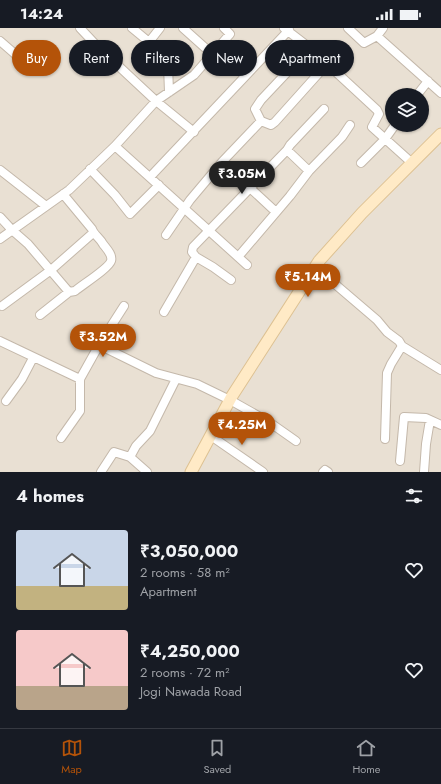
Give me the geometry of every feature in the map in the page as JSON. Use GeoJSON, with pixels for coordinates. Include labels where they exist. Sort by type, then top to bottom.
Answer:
{"type":"FeatureCollection","features":[{"type":"Feature","properties":{"kind":"street"},"geometry":{"type":"LineString","coordinates":[[80,28],[156,101],[194,132]]}},
{"type":"Feature","properties":{"kind":"street"},"geometry":{"type":"LineString","coordinates":[[132,28],[147,40]]}},
{"type":"Feature","properties":{"kind":"street"},"geometry":{"type":"LineString","coordinates":[[151,40],[160,28]]}},
{"type":"Feature","properties":{"kind":"street"},"geometry":{"type":"LineString","coordinates":[[183,28],[202,45]]}},
{"type":"Feature","properties":{"kind":"street"},"geometry":{"type":"LineString","coordinates":[[224,28],[230,34],[225,40]]}},
{"type":"Feature","properties":{"kind":"street"},"geometry":{"type":"LineString","coordinates":[[348,28],[364,43],[377,36],[383,28]]}},
{"type":"Feature","properties":{"kind":"street"},"geometry":{"type":"LineString","coordinates":[[150,177],[236,87],[287,29],[300,40]]}},
{"type":"Feature","properties":{"kind":"street"},"geometry":{"type":"LineString","coordinates":[[377,36],[441,93]]}},
{"type":"Feature","properties":{"kind":"street"},"geometry":{"type":"LineString","coordinates":[[0,41],[12,51]]}},
{"type":"Feature","properties":{"kind":"street"},"geometry":{"type":"LineString","coordinates":[[0,239],[63,194],[115,146],[156,101],[194,75],[202,66]]}},
{"type":"Feature","properties":{"kind":"street"},"geometry":{"type":"LineString","coordinates":[[168,76],[169,92]]}},
{"type":"Feature","properties":{"kind":"street"},"geometry":{"type":"LineString","coordinates":[[284,76],[261,100],[255,109],[261,121],[271,125],[316,76]]}},
{"type":"Feature","properties":{"kind":"street"},"geometry":{"type":"LineString","coordinates":[[340,76],[377,110],[379,114],[372,127],[412,162]]}},
{"type":"Feature","properties":{"kind":"street"},"geometry":{"type":"LineString","coordinates":[[423,88],[428,81]]}},
{"type":"Feature","properties":{"kind":"street"},"geometry":{"type":"LineString","coordinates":[[231,280],[213,266],[196,258],[192,252],[194,247],[288,150],[290,145],[324,109]]}},
{"type":"Feature","properties":{"kind":"street"},"geometry":{"type":"LineString","coordinates":[[166,235],[190,200],[222,162],[261,121]]}},
{"type":"Feature","properties":{"kind":"street"},"geometry":{"type":"LineString","coordinates":[[238,257],[290,196],[309,170],[342,137],[350,125]]}},
{"type":"Feature","properties":{"kind":"street"},"geometry":{"type":"LineString","coordinates":[[361,162],[385,139],[390,132]]}},
{"type":"Feature","properties":{"kind":"street"},"geometry":{"type":"LineString","coordinates":[[193,471],[230,400],[315,266],[362,213],[441,134]]}},
{"type":"Feature","properties":{"kind":"street"},"geometry":{"type":"LineString","coordinates":[[115,146],[247,265]]}},
{"type":"Feature","properties":{"kind":"street"},"geometry":{"type":"LineString","coordinates":[[288,150],[309,170]]}},
{"type":"Feature","properties":{"kind":"street"},"geometry":{"type":"LineString","coordinates":[[222,162],[276,212]]}},
{"type":"Feature","properties":{"kind":"street"},"geometry":{"type":"LineString","coordinates":[[0,170],[46,206]]}},
{"type":"Feature","properties":{"kind":"street"},"geometry":{"type":"LineString","coordinates":[[90,170],[115,195],[130,214],[159,185]]}},
{"type":"Feature","properties":{"kind":"street"},"geometry":{"type":"LineString","coordinates":[[40,315],[69,292],[75,291],[106,268],[111,260],[111,256],[101,240],[93,233],[92,229],[63,194]]}},
{"type":"Feature","properties":{"kind":"street"},"geometry":{"type":"LineString","coordinates":[[0,216],[12,230],[28,244],[69,292]]}},
{"type":"Feature","properties":{"kind":"street"},"geometry":{"type":"LineString","coordinates":[[2,306],[51,270],[93,233]]}},
{"type":"Feature","properties":{"kind":"street"},"geometry":{"type":"LineString","coordinates":[[164,312],[196,258]]}},
{"type":"Feature","properties":{"kind":"street"},"geometry":{"type":"LineString","coordinates":[[315,266],[377,320],[387,332],[399,341],[402,346],[441,370]]}},
{"type":"Feature","properties":{"kind":"street"},"geometry":{"type":"LineString","coordinates":[[61,438],[80,411],[80,379],[99,345],[124,306]]}},
{"type":"Feature","properties":{"kind":"street"},"geometry":{"type":"LineString","coordinates":[[0,341],[80,379]]}},
{"type":"Feature","properties":{"kind":"street"},"geometry":{"type":"LineString","coordinates":[[99,345],[156,373],[197,384],[230,400],[269,422],[296,441]]}},
{"type":"Feature","properties":{"kind":"street"},"geometry":{"type":"LineString","coordinates":[[385,439],[387,373],[402,346]]}},
{"type":"Feature","properties":{"kind":"street"},"geometry":{"type":"LineString","coordinates":[[6,401],[22,379],[33,358]]}},
{"type":"Feature","properties":{"kind":"street"},"geometry":{"type":"LineString","coordinates":[[130,457],[136,446],[150,431],[176,378]]}},
{"type":"Feature","properties":{"kind":"street"},"geometry":{"type":"LineString","coordinates":[[400,461],[404,417],[426,418],[441,425]]}},
{"type":"Feature","properties":{"kind":"street"},"geometry":{"type":"LineString","coordinates":[[424,472],[426,444],[430,420]]}},
{"type":"Feature","properties":{"kind":"street"},"geometry":{"type":"LineString","coordinates":[[211,436],[263,472]]}},
{"type":"Feature","properties":{"kind":"street"},"geometry":{"type":"LineString","coordinates":[[101,472],[114,452],[130,457],[147,472]]}},
{"type":"Feature","properties":{"kind":"street"},"geometry":{"type":"LineString","coordinates":[[323,472],[325,470],[328,472]]}},
{"type":"Feature","properties":{"kind":"shaded area"},"geometry":{"type":"Polygon","coordinates":[[[0,28],[441,28],[441,472],[0,472],[0,28]]]}}]}
